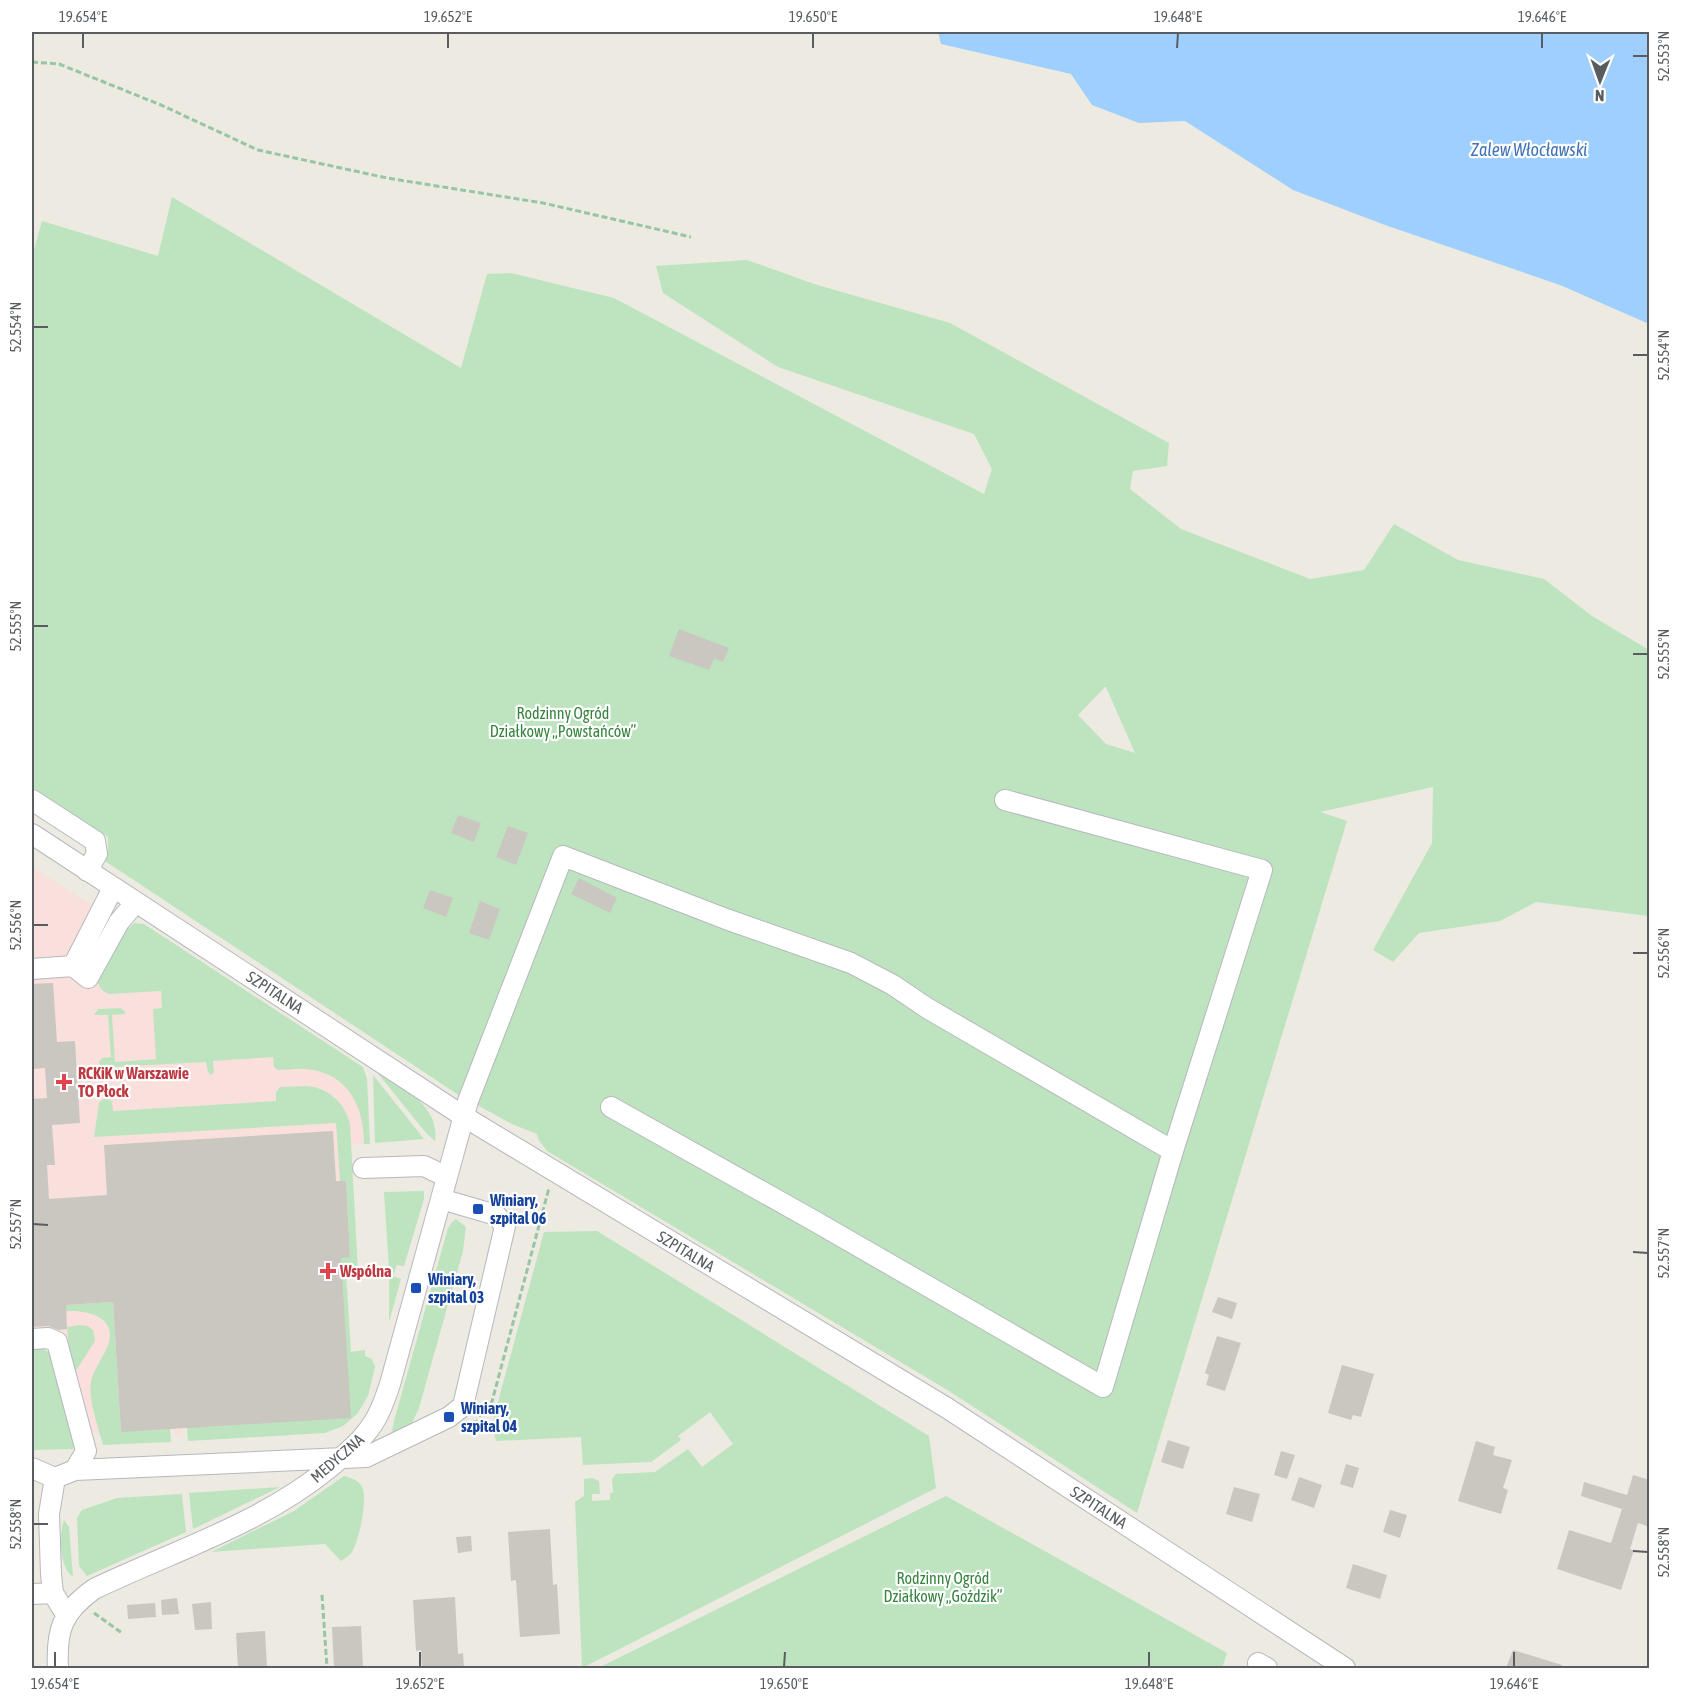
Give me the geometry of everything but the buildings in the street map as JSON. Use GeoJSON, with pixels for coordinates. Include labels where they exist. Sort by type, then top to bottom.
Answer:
{"type":"FeatureCollection","features":[{"type":"Feature","properties":{"kind":"street"},"geometry":{"type":"LineString","coordinates":[[32,800],[95,841],[95,860],[87,871]]}},
{"type":"Feature","properties":{"kind":"street"},"geometry":{"type":"LineString","coordinates":[[611,1107],[1103,1387],[1173,1151],[1262,870],[1005,800]]}},
{"type":"Feature","properties":{"kind":"street","name":"SZPITALNA"},"geometry":{"type":"LineString","coordinates":[[32,834],[463,1116],[947,1408],[1342,1668]]}},
{"type":"Feature","properties":{"kind":"street","name":"MEDYCZNA"},"geometry":{"type":"LineString","coordinates":[[58,1668],[58,1636],[67,1616],[94,1589],[246,1521],[288,1498],[340,1459],[365,1435],[384,1402],[463,1116],[480,1064],[562,856],[726,919],[851,963],[893,985],[927,1008],[1173,1151]]}},
{"type":"Feature","properties":{"kind":"street"},"geometry":{"type":"LineString","coordinates":[[81,972],[113,888]]}},
{"type":"Feature","properties":{"kind":"street"},"geometry":{"type":"LineString","coordinates":[[81,972],[136,903]]}},
{"type":"Feature","properties":{"kind":"street"},"geometry":{"type":"LineString","coordinates":[[32,969],[81,972]]}},
{"type":"Feature","properties":{"kind":"street"},"geometry":{"type":"LineString","coordinates":[[363,1168],[424,1166],[447,1177]]}},
{"type":"Feature","properties":{"kind":"street"},"geometry":{"type":"LineString","coordinates":[[32,1468],[55,1478],[75,1470],[366,1457],[449,1417],[463,1406],[505,1226],[496,1215],[441,1199]]}},
{"type":"Feature","properties":{"kind":"street"},"geometry":{"type":"LineString","coordinates":[[32,1339],[48,1338],[57,1342],[86,1451],[75,1470]]}},
{"type":"Feature","properties":{"kind":"street"},"geometry":{"type":"LineString","coordinates":[[55,1478],[48,1514],[53,1593],[67,1616]]}},
{"type":"Feature","properties":{"kind":"street"},"geometry":{"type":"LineString","coordinates":[[32,1594],[53,1593]]}},
{"type":"Feature","properties":{"kind":"path"},"geometry":{"type":"LineString","coordinates":[[32,62],[58,64],[161,105],[258,150],[387,178],[543,203],[691,237]]}},
{"type":"Feature","properties":{"kind":"path"},"geometry":{"type":"LineString","coordinates":[[479,1428],[474,1419],[490,1409],[551,1183]]}},
{"type":"Feature","properties":{"kind":"path"},"geometry":{"type":"LineString","coordinates":[[322,1595],[327,1668]]}},
{"type":"Feature","properties":{"kind":"path"},"geometry":{"type":"LineString","coordinates":[[93,1612],[122,1633]]}},
{"type":"Feature","properties":{"kind":"shaded area"},"geometry":{"type":"Polygon","coordinates":[[[32,867],[362,1075],[367,1143],[351,1145],[358,1272],[346,1273],[182,1428],[182,1435],[175,1435],[174,1429],[32,1436],[32,867]]]}},
{"type":"Feature","properties":{"kind":"green space","name":"Rodzinny Ogród Działkowy „Powstańców”"},"geometry":{"type":"Polygon","coordinates":[[[172,197],[461,368],[487,274],[511,273],[614,298],[984,494],[992,469],[974,434],[778,367],[663,293],[656,266],[747,260],[814,284],[950,323],[1169,443],[1167,466],[1133,471],[1130,489],[1181,529],[1310,579],[1364,570],[1394,524],[1458,560],[1544,579],[1592,616],[1649,650],[1649,916],[1536,902],[1500,921],[1419,933],[1393,962],[1373,950],[1432,843],[1433,787],[1320,812],[1347,821],[1137,1513],[949,1391],[547,1151],[537,1134],[512,1124],[457,1094],[102,859],[108,850],[108,837],[32,787],[32,257],[42,221],[158,256],[172,197]],[[1106,687],[1078,715],[1106,744],[1135,753],[1106,687]]]}},
{"type":"Feature","properties":{"kind":"green space"},"geometry":{"type":"Polygon","coordinates":[[[134,923],[144,924],[363,1067],[367,1079],[370,1144],[364,1144],[361,1117],[357,1105],[343,1084],[321,1072],[303,1069],[278,1070],[274,1067],[273,1057],[213,1061],[214,1072],[211,1075],[206,1062],[112,1067],[111,1080],[103,1081],[99,1077],[99,1062],[102,1058],[111,1057],[108,1015],[94,1015],[98,1009],[121,1008],[125,1012],[125,1014],[112,1015],[115,1062],[156,1059],[153,1009],[162,1008],[161,991],[109,994],[104,992],[97,979],[125,925],[129,928],[134,923]]]}},
{"type":"Feature","properties":{"kind":"green space"},"geometry":{"type":"Polygon","coordinates":[[[376,1071],[417,1098],[425,1107],[435,1128],[435,1141],[426,1133],[376,1071]]]}},
{"type":"Feature","properties":{"kind":"green space"},"geometry":{"type":"Polygon","coordinates":[[[373,1075],[424,1139],[375,1143],[373,1075]]]}},
{"type":"Feature","properties":{"kind":"green space"},"geometry":{"type":"Polygon","coordinates":[[[307,1086],[329,1093],[335,1098],[344,1109],[350,1124],[358,1272],[346,1273],[351,1352],[365,1350],[365,1356],[372,1359],[375,1367],[368,1396],[357,1414],[343,1426],[325,1433],[188,1441],[187,1428],[341,1258],[350,1256],[346,1181],[340,1181],[336,1123],[94,1137],[99,1103],[105,1098],[112,1101],[113,1111],[276,1101],[276,1092],[280,1087],[307,1086]]]}},
{"type":"Feature","properties":{"kind":"green space"},"geometry":{"type":"Polygon","coordinates":[[[424,1191],[424,1199],[404,1266],[397,1265],[393,1276],[401,1279],[389,1322],[389,1270],[384,1192],[424,1191]]]}},
{"type":"Feature","properties":{"kind":"green space"},"geometry":{"type":"Polygon","coordinates":[[[456,1219],[466,1227],[463,1251],[419,1408],[411,1425],[396,1435],[392,1432],[394,1421],[448,1228],[456,1219]]]}},
{"type":"Feature","properties":{"kind":"green space"},"geometry":{"type":"Polygon","coordinates":[[[597,1231],[929,1436],[936,1488],[582,1668],[575,1502],[584,1496],[584,1479],[592,1478],[599,1481],[600,1494],[592,1494],[592,1501],[610,1500],[610,1493],[613,1493],[612,1479],[616,1474],[655,1472],[688,1449],[702,1467],[733,1444],[710,1412],[678,1436],[681,1440],[651,1462],[583,1465],[581,1437],[496,1441],[492,1424],[544,1232],[597,1231]]]}},
{"type":"Feature","properties":{"kind":"green space"},"geometry":{"type":"Polygon","coordinates":[[[113,1302],[121,1431],[170,1429],[171,1442],[103,1445],[90,1389],[94,1372],[107,1348],[110,1337],[109,1329],[106,1322],[92,1314],[66,1311],[66,1305],[113,1302]]]}},
{"type":"Feature","properties":{"kind":"green space"},"geometry":{"type":"Polygon","coordinates":[[[88,1326],[93,1330],[95,1341],[75,1372],[69,1351],[67,1327],[88,1326]]]}},
{"type":"Feature","properties":{"kind":"green space"},"geometry":{"type":"Polygon","coordinates":[[[32,1349],[43,1349],[55,1356],[76,1445],[73,1449],[32,1450],[32,1349]]]}},
{"type":"Feature","properties":{"kind":"green space"},"geometry":{"type":"Polygon","coordinates":[[[344,1476],[360,1484],[364,1503],[355,1546],[351,1553],[341,1561],[325,1544],[211,1552],[294,1511],[344,1476]]]}},
{"type":"Feature","properties":{"kind":"green space"},"geometry":{"type":"Polygon","coordinates":[[[280,1487],[193,1529],[189,1493],[280,1487]]]}},
{"type":"Feature","properties":{"kind":"green space"},"geometry":{"type":"Polygon","coordinates":[[[182,1494],[186,1532],[87,1576],[79,1566],[77,1518],[82,1510],[117,1498],[182,1494]]]}},
{"type":"Feature","properties":{"kind":"green space","name":"Rodzinny Ogród Działkowy „Goździk”"},"geometry":{"type":"Polygon","coordinates":[[[946,1496],[1227,1653],[1222,1668],[598,1668],[946,1496]]]}},
{"type":"Feature","properties":{"kind":"green space"},"geometry":{"type":"Polygon","coordinates":[[[64,1520],[69,1527],[73,1577],[65,1566],[61,1550],[64,1520]]]}},
{"type":"Feature","properties":{"kind":"water","name":"Zalew Włocławski"},"geometry":{"type":"Polygon","coordinates":[[[938,32],[1649,32],[1649,324],[1560,285],[1385,225],[1293,190],[1185,121],[1139,123],[1092,105],[1071,74],[941,44],[938,32]]]}},
{"type":"Feature","properties":{"kind":"place","name":"RCKiK w Warszawie TO Płock"},"geometry":{"type":"Point","coordinates":[64,1082]}},
{"type":"Feature","properties":{"kind":"place","name":"Winiary, szpital 06"},"geometry":{"type":"Point","coordinates":[478,1209]}},
{"type":"Feature","properties":{"kind":"place","name":"Wspólna"},"geometry":{"type":"Point","coordinates":[328,1271]}},
{"type":"Feature","properties":{"kind":"place","name":"Winiary, szpital 03"},"geometry":{"type":"Point","coordinates":[416,1288]}},
{"type":"Feature","properties":{"kind":"place","name":"Winiary, szpital 04"},"geometry":{"type":"Point","coordinates":[449,1417]}}]}
